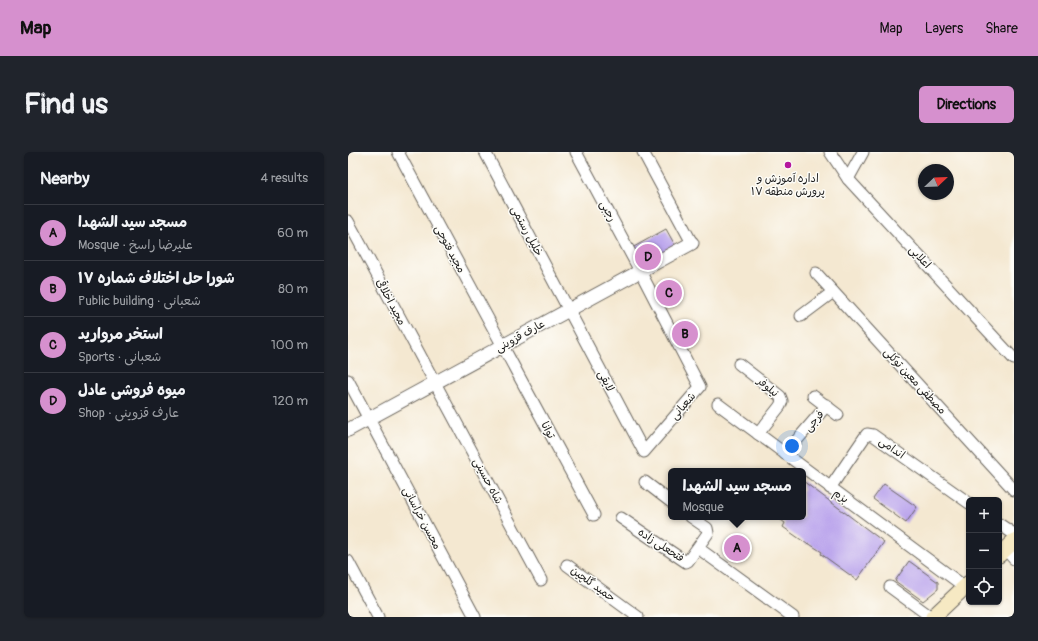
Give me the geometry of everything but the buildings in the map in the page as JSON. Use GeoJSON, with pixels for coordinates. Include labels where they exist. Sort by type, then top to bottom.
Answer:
{"type":"FeatureCollection","features":[{"type":"Feature","properties":{"kind":"main road"},"geometry":{"type":"LineString","coordinates":[[932,617],[966,586]]}},
{"type":"Feature","properties":{"kind":"street","name":"مجید فتوحی"},"geometry":{"type":"LineString","coordinates":[[398,152],[502,346]]}},
{"type":"Feature","properties":{"kind":"street","name":"خلیل رستمی"},"geometry":{"type":"LineString","coordinates":[[485,152],[568,310]]}},
{"type":"Feature","properties":{"kind":"street","name":"رجبی"},"geometry":{"type":"LineString","coordinates":[[576,152],[640,271]]}},
{"type":"Feature","properties":{"kind":"street"},"geometry":{"type":"LineString","coordinates":[[643,152],[692,243]]}},
{"type":"Feature","properties":{"kind":"street","name":"اعلایی"},"geometry":{"type":"LineString","coordinates":[[830,152],[848,179],[1014,359]]}},
{"type":"Feature","properties":{"kind":"street"},"geometry":{"type":"LineString","coordinates":[[848,179],[863,152]]}},
{"type":"Feature","properties":{"kind":"street","name":"مجید اخلاقی"},"geometry":{"type":"LineString","coordinates":[[348,221],[435,382]]}},
{"type":"Feature","properties":{"kind":"street","name":"عارف قزوینی"},"geometry":{"type":"LineString","coordinates":[[348,430],[692,243]]}},
{"type":"Feature","properties":{"kind":"street","name":"شعبانی"},"geometry":{"type":"LineString","coordinates":[[640,271],[700,387],[644,452]]}},
{"type":"Feature","properties":{"kind":"street","name":"مصطفی معین توکلی"},"geometry":{"type":"LineString","coordinates":[[816,273],[1014,490]]}},
{"type":"Feature","properties":{"kind":"street"},"geometry":{"type":"LineString","coordinates":[[801,316],[833,292]]}},
{"type":"Feature","properties":{"kind":"street","name":"لایقی"},"geometry":{"type":"LineString","coordinates":[[568,310],[644,452]]}},
{"type":"Feature","properties":{"kind":"street","name":"توانا"},"geometry":{"type":"LineString","coordinates":[[502,346],[594,515]]}},
{"type":"Feature","properties":{"kind":"street","name":"نیلوفر"},"geometry":{"type":"LineString","coordinates":[[739,364],[780,396],[782,401],[780,406],[758,434]]}},
{"type":"Feature","properties":{"kind":"street","name":"محسن خراسانی"},"geometry":{"type":"LineString","coordinates":[[348,380],[475,617]]}},
{"type":"Feature","properties":{"kind":"street","name":"شاه حسینی"},"geometry":{"type":"LineString","coordinates":[[435,382],[541,580]]}},
{"type":"Feature","properties":{"kind":"street"},"geometry":{"type":"LineString","coordinates":[[813,396],[838,414]]}},
{"type":"Feature","properties":{"kind":"street","name":"بزم"},"geometry":{"type":"LineString","coordinates":[[718,404],[804,468]]}},
{"type":"Feature","properties":{"kind":"street","name":"فرجی"},"geometry":{"type":"LineString","coordinates":[[785,454],[827,405]]}},
{"type":"Feature","properties":{"kind":"street","name":"اندامی"},"geometry":{"type":"LineString","coordinates":[[830,488],[867,434],[873,435],[966,501]]}},
{"type":"Feature","properties":{"kind":"street","name":"بزم"},"geometry":{"type":"LineString","coordinates":[[806,470],[966,584]]}},
{"type":"Feature","properties":{"kind":"street"},"geometry":{"type":"LineString","coordinates":[[645,482],[668,500]]}},
{"type":"Feature","properties":{"kind":"street","name":"فتحعلی زاده"},"geometry":{"type":"LineString","coordinates":[[621,518],[683,562],[688,561],[698,548]]}},
{"type":"Feature","properties":{"kind":"street"},"geometry":{"type":"LineString","coordinates":[[696,520],[708,530],[708,533],[698,548],[793,617]]}},
{"type":"Feature","properties":{"kind":"street"},"geometry":{"type":"LineString","coordinates":[[1002,526],[1014,534]]}},
{"type":"Feature","properties":{"kind":"street"},"geometry":{"type":"LineString","coordinates":[[348,561],[378,617]]}},
{"type":"Feature","properties":{"kind":"street","name":"حمید گلچین"},"geometry":{"type":"LineString","coordinates":[[567,565],[638,617]]}},
{"type":"Feature","properties":{"kind":"street"},"geometry":{"type":"LineString","coordinates":[[890,587],[932,617]]}},
{"type":"Feature","properties":{"kind":"place","name":"اداره آموزش و پرورش منطقه ۱۷"},"geometry":{"type":"Point","coordinates":[788,165]}},
{"type":"Feature","properties":{"kind":"place","name":"میوه فروشی عادل"},"geometry":{"type":"Point","coordinates":[648,257]}},
{"type":"Feature","properties":{"kind":"place","name":"استخر مروارید"},"geometry":{"type":"Point","coordinates":[669,293]}},
{"type":"Feature","properties":{"kind":"place","name":"شورا حل اختلاف شماره ۱۷"},"geometry":{"type":"Point","coordinates":[685,334]}},
{"type":"Feature","properties":{"kind":"place","name":"مسجد سید الشهدا"},"geometry":{"type":"Point","coordinates":[737,548]}}]}
